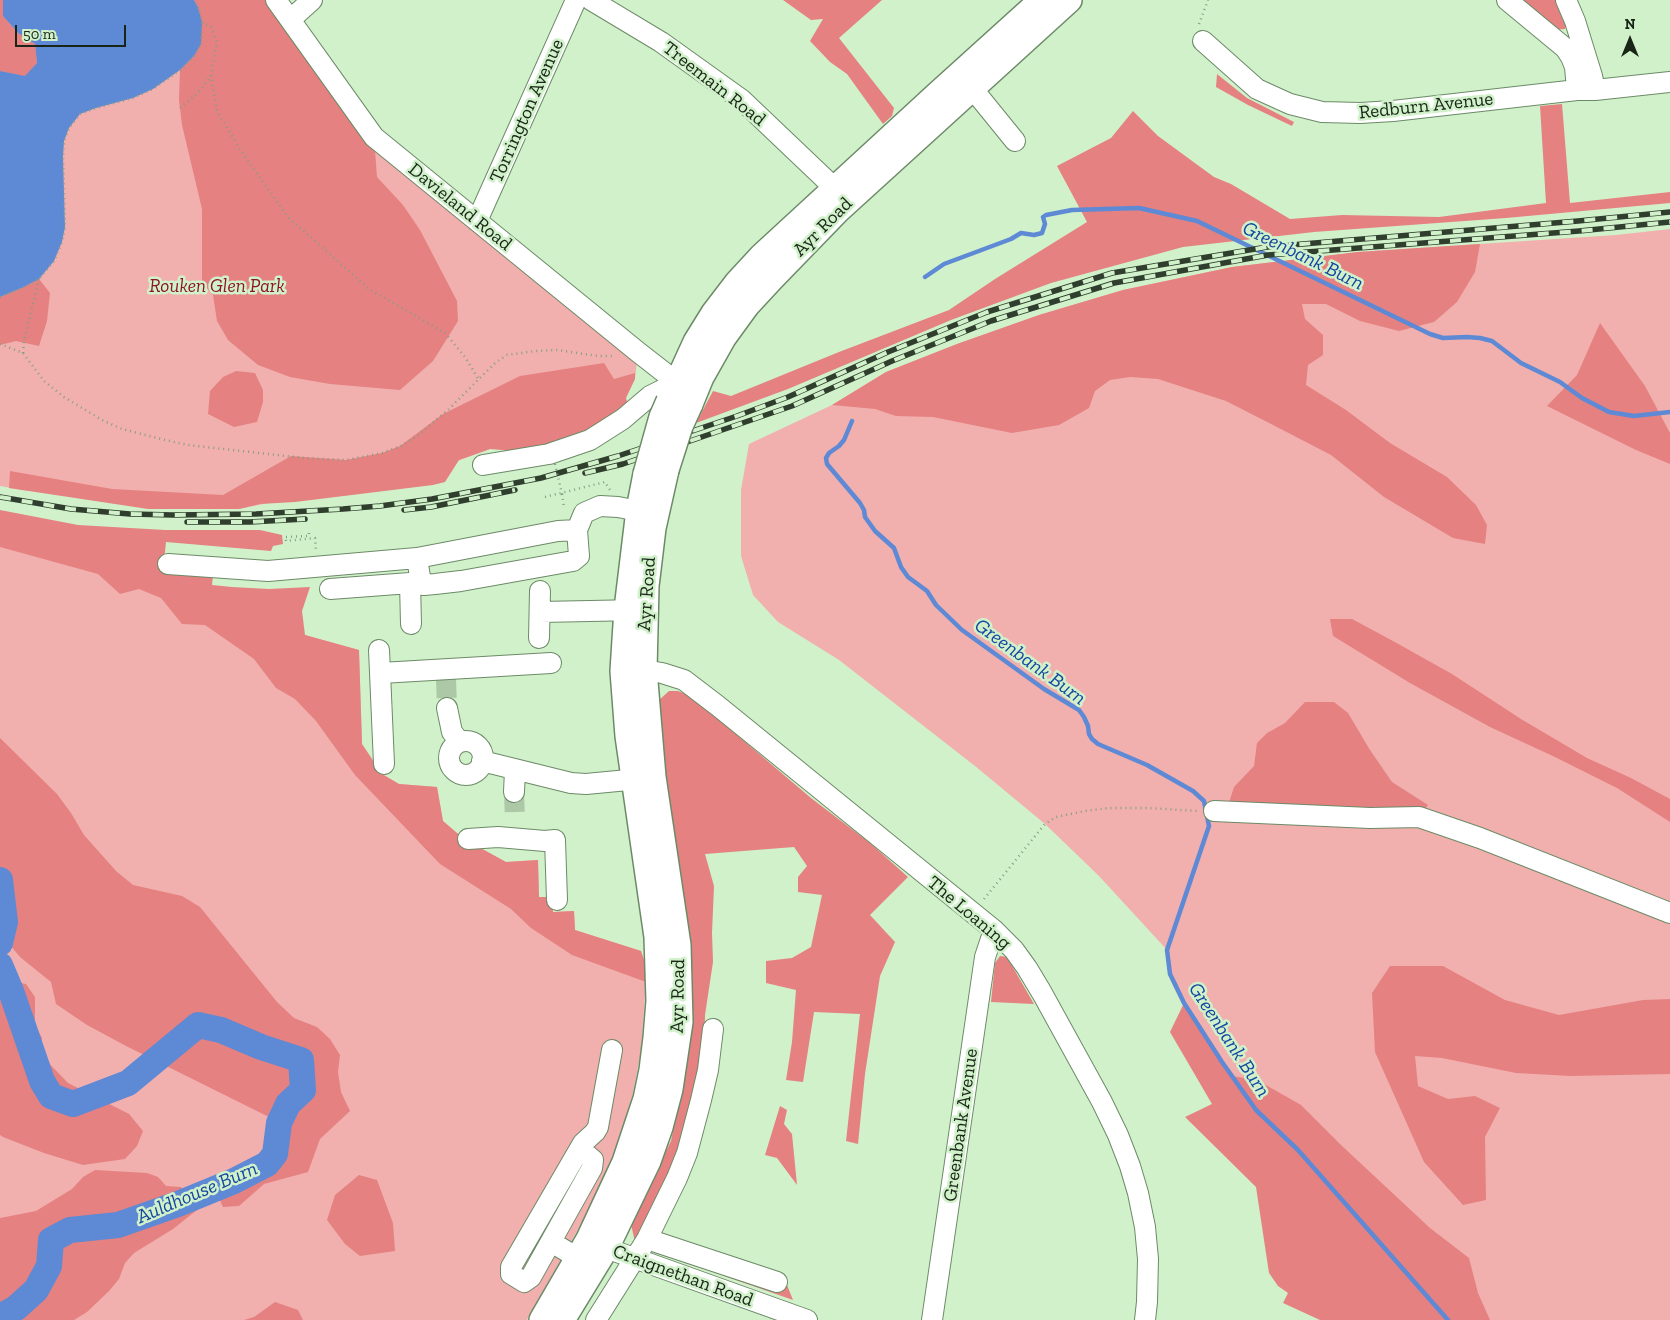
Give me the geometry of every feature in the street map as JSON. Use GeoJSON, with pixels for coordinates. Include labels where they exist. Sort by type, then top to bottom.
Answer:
{"type":"FeatureCollection","features":[{"type":"Feature","properties":{"kind":"main road","name":"Ayr Road"},"geometry":{"type":"LineString","coordinates":[[966,81],[1042,0]]}},
{"type":"Feature","properties":{"kind":"main road","name":"Ayr Road"},"geometry":{"type":"LineString","coordinates":[[542,1320],[591,1248],[631,1198],[654,1144],[670,1089],[680,1022],[678,945],[644,779],[634,670],[636,610],[646,586],[647,512],[656,472],[680,426],[682,396],[701,377],[734,322],[747,305],[770,264],[841,195],[966,81],[1069,0]]}},
{"type":"Feature","properties":{"kind":"main road","name":"Ayr Road"},"geometry":{"type":"LineString","coordinates":[[562,1320],[591,1248]]}},
{"type":"Feature","properties":{"kind":"street","name":"Davieland Road"},"geometry":{"type":"LineString","coordinates":[[276,0],[374,137],[638,352],[682,396]]}},
{"type":"Feature","properties":{"kind":"street"},"geometry":{"type":"LineString","coordinates":[[291,19],[312,0]]}},
{"type":"Feature","properties":{"kind":"street","name":"Torrington Avenue"},"geometry":{"type":"LineString","coordinates":[[477,221],[576,0]]}},
{"type":"Feature","properties":{"kind":"street","name":"Treemain Road"},"geometry":{"type":"LineString","coordinates":[[591,0],[661,42],[742,100],[841,195]]}},
{"type":"Feature","properties":{"kind":"street"},"geometry":{"type":"LineString","coordinates":[[1506,0],[1565,48],[1572,57],[1586,90]]}},
{"type":"Feature","properties":{"kind":"street"},"geometry":{"type":"LineString","coordinates":[[1566,0],[1575,21],[1592,76],[1586,90]]}},
{"type":"Feature","properties":{"kind":"street","name":"Redburn Avenue"},"geometry":{"type":"LineString","coordinates":[[1203,41],[1258,89],[1290,104],[1322,112],[1360,113],[1393,111],[1670,82]]}},
{"type":"Feature","properties":{"kind":"street"},"geometry":{"type":"LineString","coordinates":[[966,81],[1016,141]]}},
{"type":"Feature","properties":{"kind":"street"},"geometry":{"type":"LineString","coordinates":[[483,465],[549,454],[590,440],[622,419],[650,396],[682,396]]}},
{"type":"Feature","properties":{"kind":"street"},"geometry":{"type":"LineString","coordinates":[[330,590],[461,581],[573,561],[579,556],[578,530],[584,514],[600,506],[647,512]]}},
{"type":"Feature","properties":{"kind":"street"},"geometry":{"type":"LineString","coordinates":[[168,564],[268,571],[378,562],[417,558],[558,531],[578,530]]}},
{"type":"Feature","properties":{"kind":"street"},"geometry":{"type":"LineString","coordinates":[[411,624],[417,584],[420,577],[417,558]]}},
{"type":"Feature","properties":{"kind":"street"},"geometry":{"type":"LineString","coordinates":[[539,638],[540,591]]}},
{"type":"Feature","properties":{"kind":"street"},"geometry":{"type":"LineString","coordinates":[[540,612],[636,610]]}},
{"type":"Feature","properties":{"kind":"street"},"geometry":{"type":"LineString","coordinates":[[379,650],[384,764]]}},
{"type":"Feature","properties":{"kind":"street"},"geometry":{"type":"LineString","coordinates":[[381,673],[446,674],[551,664]]}},
{"type":"Feature","properties":{"kind":"street","name":"The Loaning"},"geometry":{"type":"LineString","coordinates":[[634,670],[674,676],[684,680],[994,930],[1014,950],[1027,968],[1102,1102],[1118,1135],[1138,1193],[1145,1227],[1148,1259],[1147,1302],[1144,1320]]}},
{"type":"Feature","properties":{"kind":"street"},"geometry":{"type":"LineString","coordinates":[[448,708],[452,732],[460,742]]}},
{"type":"Feature","properties":{"kind":"street"},"geometry":{"type":"LineString","coordinates":[[466,741],[477,745],[481,750],[482,761],[480,767],[469,774],[457,772],[449,762],[450,750],[460,742],[466,741]]}},
{"type":"Feature","properties":{"kind":"street"},"geometry":{"type":"LineString","coordinates":[[482,761],[571,783],[586,784],[644,779]]}},
{"type":"Feature","properties":{"kind":"street"},"geometry":{"type":"LineString","coordinates":[[514,792],[515,770]]}},
{"type":"Feature","properties":{"kind":"street"},"geometry":{"type":"LineString","coordinates":[[1206,811],[1370,818],[1419,817],[1480,838],[1670,913]]}},
{"type":"Feature","properties":{"kind":"street"},"geometry":{"type":"LineString","coordinates":[[468,839],[498,837],[515,830],[545,841],[555,840],[557,900]]}},
{"type":"Feature","properties":{"kind":"street","name":"Greenbank Avenue"},"geometry":{"type":"LineString","coordinates":[[932,1320],[985,956],[994,930]]}},
{"type":"Feature","properties":{"kind":"street"},"geometry":{"type":"LineString","coordinates":[[596,1320],[646,1238],[669,1195],[687,1153],[708,1070],[713,1029]]}},
{"type":"Feature","properties":{"kind":"street"},"geometry":{"type":"LineString","coordinates":[[580,1150],[593,1160],[592,1168],[528,1280],[524,1282],[511,1274],[511,1267],[586,1139],[598,1127],[612,1050]]}},
{"type":"Feature","properties":{"kind":"street"},"geometry":{"type":"LineString","coordinates":[[646,1238],[777,1282]]}},
{"type":"Feature","properties":{"kind":"street","name":"Craignethan Road"},"geometry":{"type":"LineString","coordinates":[[550,1242],[591,1248],[634,1258],[807,1320]]}},
{"type":"Feature","properties":{"kind":"path"},"geometry":{"type":"LineString","coordinates":[[0,297],[39,279],[54,261],[62,242],[64,227],[63,157],[64,141],[69,128],[80,114],[134,98],[153,89],[174,75],[194,56],[201,44],[202,22],[194,0]]}},
{"type":"Feature","properties":{"kind":"path"},"geometry":{"type":"LineString","coordinates":[[1203,41],[1198,34],[1200,20],[1208,0]]}},
{"type":"Feature","properties":{"kind":"path"},"geometry":{"type":"LineString","coordinates":[[202,22],[211,27],[217,42],[212,76],[217,111],[241,151],[288,217],[368,290],[445,333],[465,357],[479,380]]}},
{"type":"Feature","properties":{"kind":"path"},"geometry":{"type":"LineString","coordinates":[[180,108],[197,94],[212,76]]}},
{"type":"Feature","properties":{"kind":"path"},"geometry":{"type":"LineString","coordinates":[[23,353],[24,341],[39,279]]}},
{"type":"Feature","properties":{"kind":"path"},"geometry":{"type":"LineString","coordinates":[[0,344],[23,353],[44,381],[64,397],[102,420],[122,429],[188,445],[326,460],[346,460],[364,457],[400,446],[417,436],[448,410],[495,363],[507,355],[519,352],[557,350],[598,356],[617,356],[638,352]]}},
{"type":"Feature","properties":{"kind":"path"},"geometry":{"type":"LineString","coordinates":[[555,464],[564,507]]}},
{"type":"Feature","properties":{"kind":"path"},"geometry":{"type":"LineString","coordinates":[[546,497],[605,482],[610,489]]}},
{"type":"Feature","properties":{"kind":"path"},"geometry":{"type":"LineString","coordinates":[[309,533],[309,536],[285,537],[286,541],[315,538],[316,566]]}},
{"type":"Feature","properties":{"kind":"path"},"geometry":{"type":"LineString","coordinates":[[972,914],[1045,824],[1056,817],[1085,810],[1110,808],[1206,811]]}},
{"type":"Feature","properties":{"kind":"green space","name":"Rouken Glen Park"},"geometry":{"type":"Polygon","coordinates":[[[0,0],[276,0],[374,137],[638,352],[635,379],[490,449],[433,470],[239,509],[167,506],[0,486],[0,0]]]}},
{"type":"Feature","properties":{"kind":"green space"},"geometry":{"type":"Polygon","coordinates":[[[0,0],[3,0],[3,16],[18,33],[35,44],[37,63],[25,77],[0,71],[0,0]]]}},
{"type":"Feature","properties":{"kind":"green space"},"geometry":{"type":"Polygon","coordinates":[[[194,0],[276,0],[374,137],[377,177],[403,205],[420,230],[457,301],[458,321],[433,361],[400,390],[330,384],[290,377],[258,365],[228,340],[217,321],[213,295],[202,282],[202,209],[182,125],[179,100],[180,70],[194,56],[198,7],[194,0]]]}},
{"type":"Feature","properties":{"kind":"green space"},"geometry":{"type":"Polygon","coordinates":[[[783,0],[882,0],[839,38],[894,108],[892,116],[883,124],[847,74],[830,62],[810,41],[823,19],[811,20],[783,0]]]}},
{"type":"Feature","properties":{"kind":"green space"},"geometry":{"type":"Polygon","coordinates":[[[1517,0],[1556,0],[1568,22],[1565,29],[1554,30],[1517,0]]]}},
{"type":"Feature","properties":{"kind":"green space"},"geometry":{"type":"Polygon","coordinates":[[[1217,74],[1247,98],[1294,122],[1292,126],[1216,87],[1217,74]]]}},
{"type":"Feature","properties":{"kind":"green space"},"geometry":{"type":"Polygon","coordinates":[[[1562,104],[1570,203],[1670,192],[1670,203],[1506,218],[1314,232],[1183,247],[1051,283],[951,320],[788,389],[696,423],[713,391],[731,396],[949,310],[1087,222],[1057,166],[1111,138],[1133,111],[1158,136],[1214,177],[1231,184],[1290,219],[1342,215],[1439,217],[1546,203],[1540,106],[1562,104]]]}},
{"type":"Feature","properties":{"kind":"green space"},"geometry":{"type":"Polygon","coordinates":[[[1670,229],[1670,1320],[1448,1320],[1256,1110],[1184,1003],[1170,974],[1167,950],[1099,876],[1045,824],[975,766],[839,660],[778,622],[753,595],[741,556],[741,490],[749,444],[832,405],[886,372],[1039,315],[1123,290],[1232,267],[1358,252],[1616,235],[1670,229]]]}},
{"type":"Feature","properties":{"kind":"green space"},"geometry":{"type":"Polygon","coordinates":[[[1480,244],[1475,272],[1457,302],[1434,322],[1399,331],[1360,321],[1326,304],[1302,304],[1305,319],[1323,335],[1323,355],[1308,365],[1306,385],[1346,410],[1390,443],[1447,477],[1476,505],[1487,525],[1485,544],[1453,538],[1384,497],[1331,455],[1226,401],[1158,379],[1130,377],[1110,380],[1095,391],[1089,408],[1059,425],[1012,433],[933,417],[896,416],[875,409],[832,405],[886,372],[1039,315],[1123,290],[1232,267],[1358,252],[1480,244]]]}},
{"type":"Feature","properties":{"kind":"green space"},"geometry":{"type":"Polygon","coordinates":[[[39,279],[50,293],[47,321],[39,346],[16,341],[0,345],[0,297],[39,279]]]}},
{"type":"Feature","properties":{"kind":"green space"},"geometry":{"type":"Polygon","coordinates":[[[1600,323],[1645,386],[1670,433],[1670,464],[1636,450],[1547,406],[1577,375],[1600,323]]]}},
{"type":"Feature","properties":{"kind":"green space"},"geometry":{"type":"Polygon","coordinates":[[[604,363],[614,379],[635,373],[635,379],[626,398],[630,413],[549,454],[490,449],[459,460],[445,482],[433,485],[295,502],[260,504],[239,509],[148,509],[9,488],[10,471],[112,489],[223,495],[291,456],[346,460],[382,453],[400,446],[443,414],[520,376],[604,363]]]}},
{"type":"Feature","properties":{"kind":"green space"},"geometry":{"type":"Polygon","coordinates":[[[236,371],[255,373],[263,390],[263,402],[257,422],[234,427],[208,414],[210,391],[223,377],[236,371]]]}},
{"type":"Feature","properties":{"kind":"green space"},"geometry":{"type":"Polygon","coordinates":[[[0,510],[78,525],[165,530],[260,530],[282,535],[283,544],[273,546],[271,551],[166,542],[163,571],[213,575],[212,585],[269,589],[310,587],[302,611],[305,635],[359,650],[362,744],[382,774],[399,784],[437,787],[443,821],[464,839],[506,862],[538,860],[539,897],[552,897],[553,912],[574,911],[575,930],[641,951],[645,963],[646,982],[572,955],[531,928],[511,909],[440,864],[355,775],[316,721],[295,699],[276,688],[254,659],[205,625],[182,624],[161,598],[139,589],[120,594],[98,574],[0,547],[0,510]]]}},
{"type":"Feature","properties":{"kind":"green space"},"geometry":{"type":"Polygon","coordinates":[[[0,534],[305,635],[359,650],[362,744],[382,774],[399,784],[437,787],[443,821],[464,839],[506,862],[538,860],[539,897],[552,897],[553,912],[574,911],[575,930],[641,951],[645,963],[646,982],[641,1051],[633,1093],[618,1147],[600,1190],[527,1320],[0,1320],[0,534]]]}},
{"type":"Feature","properties":{"kind":"green space"},"geometry":{"type":"Polygon","coordinates":[[[1330,619],[1352,619],[1452,674],[1521,719],[1587,758],[1631,778],[1670,799],[1670,822],[1617,788],[1490,727],[1410,683],[1333,636],[1330,619]]]}},
{"type":"Feature","properties":{"kind":"green space"},"geometry":{"type":"Polygon","coordinates":[[[669,691],[678,691],[691,696],[811,798],[870,843],[908,877],[870,915],[895,942],[880,976],[865,1074],[858,1144],[846,1141],[860,1014],[814,1012],[803,1082],[786,1080],[792,1042],[796,990],[766,983],[766,961],[792,958],[811,947],[822,895],[798,892],[798,877],[807,866],[794,847],[705,854],[714,886],[713,962],[705,1015],[704,1058],[671,1177],[636,1247],[631,1224],[671,1141],[686,1065],[693,1000],[689,939],[656,714],[658,701],[669,691]]]}},
{"type":"Feature","properties":{"kind":"green space"},"geometry":{"type":"Polygon","coordinates":[[[1305,702],[1334,702],[1348,713],[1392,782],[1428,805],[1419,817],[1226,812],[1234,787],[1254,766],[1257,743],[1267,733],[1285,723],[1305,702]]]}},
{"type":"Feature","properties":{"kind":"green space"},"geometry":{"type":"Polygon","coordinates":[[[0,738],[57,794],[84,835],[116,871],[133,885],[182,896],[200,907],[277,1002],[294,1018],[317,1027],[330,1039],[340,1055],[338,1072],[341,1092],[350,1111],[320,1139],[308,1172],[264,1184],[239,1206],[223,1207],[211,1180],[268,1155],[270,1137],[269,1117],[128,1047],[87,1025],[56,1004],[51,982],[20,957],[0,933],[0,738]]]}},
{"type":"Feature","properties":{"kind":"green space"},"geometry":{"type":"Polygon","coordinates":[[[1000,956],[1007,957],[1034,1004],[991,1002],[995,963],[1000,956]]]}},
{"type":"Feature","properties":{"kind":"green space"},"geometry":{"type":"Polygon","coordinates":[[[1390,966],[1443,966],[1505,1000],[1559,1015],[1643,1000],[1670,999],[1670,1074],[1571,1076],[1516,1073],[1442,1058],[1415,1056],[1418,1086],[1448,1099],[1475,1096],[1500,1108],[1485,1137],[1486,1200],[1463,1205],[1424,1162],[1375,1052],[1372,993],[1390,966]]]}},
{"type":"Feature","properties":{"kind":"green space"},"geometry":{"type":"Polygon","coordinates":[[[0,979],[26,984],[35,997],[35,1025],[42,1038],[40,1054],[68,1083],[129,1114],[143,1131],[137,1146],[125,1159],[83,1165],[44,1153],[0,1135],[0,979]]]}},
{"type":"Feature","properties":{"kind":"green space"},"geometry":{"type":"Polygon","coordinates":[[[1184,1003],[1232,1076],[1257,1080],[1301,1105],[1430,1228],[1469,1258],[1478,1293],[1490,1320],[1320,1320],[1283,1303],[1288,1293],[1278,1286],[1269,1273],[1256,1187],[1185,1117],[1212,1104],[1170,1032],[1184,1003]]]}},
{"type":"Feature","properties":{"kind":"green space"},"geometry":{"type":"Polygon","coordinates":[[[780,1106],[787,1110],[784,1124],[792,1134],[797,1185],[777,1158],[765,1155],[780,1106]]]}},
{"type":"Feature","properties":{"kind":"green space"},"geometry":{"type":"Polygon","coordinates":[[[95,1170],[147,1173],[158,1177],[166,1186],[181,1187],[197,1210],[173,1229],[134,1253],[125,1263],[119,1279],[109,1291],[87,1312],[74,1320],[0,1320],[0,1218],[36,1211],[72,1189],[83,1177],[95,1170]]]}},
{"type":"Feature","properties":{"kind":"green space"},"geometry":{"type":"Polygon","coordinates":[[[359,1175],[377,1180],[393,1223],[395,1251],[360,1256],[345,1244],[327,1220],[335,1195],[359,1175]]]}},
{"type":"Feature","properties":{"kind":"green space"},"geometry":{"type":"Polygon","coordinates":[[[653,1251],[785,1280],[793,1300],[653,1251]]]}},
{"type":"Feature","properties":{"kind":"green space"},"geometry":{"type":"Polygon","coordinates":[[[275,1302],[298,1310],[303,1320],[244,1320],[254,1317],[275,1302]]]}},
{"type":"Feature","properties":{"kind":"water"},"geometry":{"type":"Polygon","coordinates":[[[3,0],[194,0],[202,22],[201,44],[194,56],[180,70],[153,89],[133,98],[80,114],[69,128],[64,141],[63,157],[65,227],[62,242],[54,261],[39,279],[0,297],[0,71],[25,76],[37,63],[35,44],[18,33],[3,16],[3,0]]]}},
{"type":"Feature","properties":{"kind":"waterway","name":"Greenbank Burn"},"geometry":{"type":"LineString","coordinates":[[925,277],[944,264],[1011,239],[1021,233],[1034,235],[1042,233],[1045,224],[1043,217],[1046,215],[1072,210],[1139,208],[1197,221],[1430,334],[1443,338],[1467,337],[1492,341],[1521,363],[1560,382],[1582,398],[1609,412],[1634,416],[1670,412]]}},
{"type":"Feature","properties":{"kind":"waterway","name":"Greenbank Burn"},"geometry":{"type":"LineString","coordinates":[[852,421],[844,440],[826,458],[827,464],[860,503],[865,517],[875,531],[894,548],[901,567],[908,577],[927,591],[936,605],[962,630],[1044,689],[1079,710],[1088,726],[1089,734],[1098,744],[1147,765],[1193,791],[1204,801],[1209,826],[1167,950],[1170,974],[1184,1003],[1256,1110],[1298,1150],[1448,1320]]}},
{"type":"Feature","properties":{"kind":"waterway","name":"Auldhouse Burn"},"geometry":{"type":"LineString","coordinates":[[0,880],[5,922],[0,943]]}},
{"type":"Feature","properties":{"kind":"waterway","name":"Auldhouse Burn"},"geometry":{"type":"LineString","coordinates":[[0,965],[42,1081],[51,1096],[73,1104],[128,1083],[198,1025],[221,1030],[261,1047],[301,1060],[303,1090],[288,1104],[279,1123],[275,1154],[267,1164],[234,1181],[178,1204],[118,1225],[70,1230],[51,1240],[49,1266],[36,1290],[16,1308],[0,1317]]}},
{"type":"Feature","properties":{"kind":"tunnel"},"geometry":{"type":"LineString","coordinates":[[446,678],[447,708]]}},
{"type":"Feature","properties":{"kind":"tunnel"},"geometry":{"type":"LineString","coordinates":[[514,792],[515,821]]}},
{"type":"Feature","properties":{"kind":"railway"},"geometry":{"type":"LineString","coordinates":[[0,497],[71,509],[130,514],[173,515],[256,514],[343,509],[432,499],[541,478],[618,456],[788,397],[888,352],[987,312],[1112,273],[1267,247],[1670,212]]}},
{"type":"Feature","properties":{"kind":"railway"},"geometry":{"type":"LineString","coordinates":[[585,473],[623,464],[792,406],[892,361],[991,321],[1114,283],[1268,255],[1579,231],[1670,222]]}},
{"type":"Feature","properties":{"kind":"railway"},"geometry":{"type":"LineString","coordinates":[[404,510],[431,507],[515,490]]}},
{"type":"Feature","properties":{"kind":"railway"},"geometry":{"type":"LineString","coordinates":[[187,522],[250,522],[305,519]]}}]}
